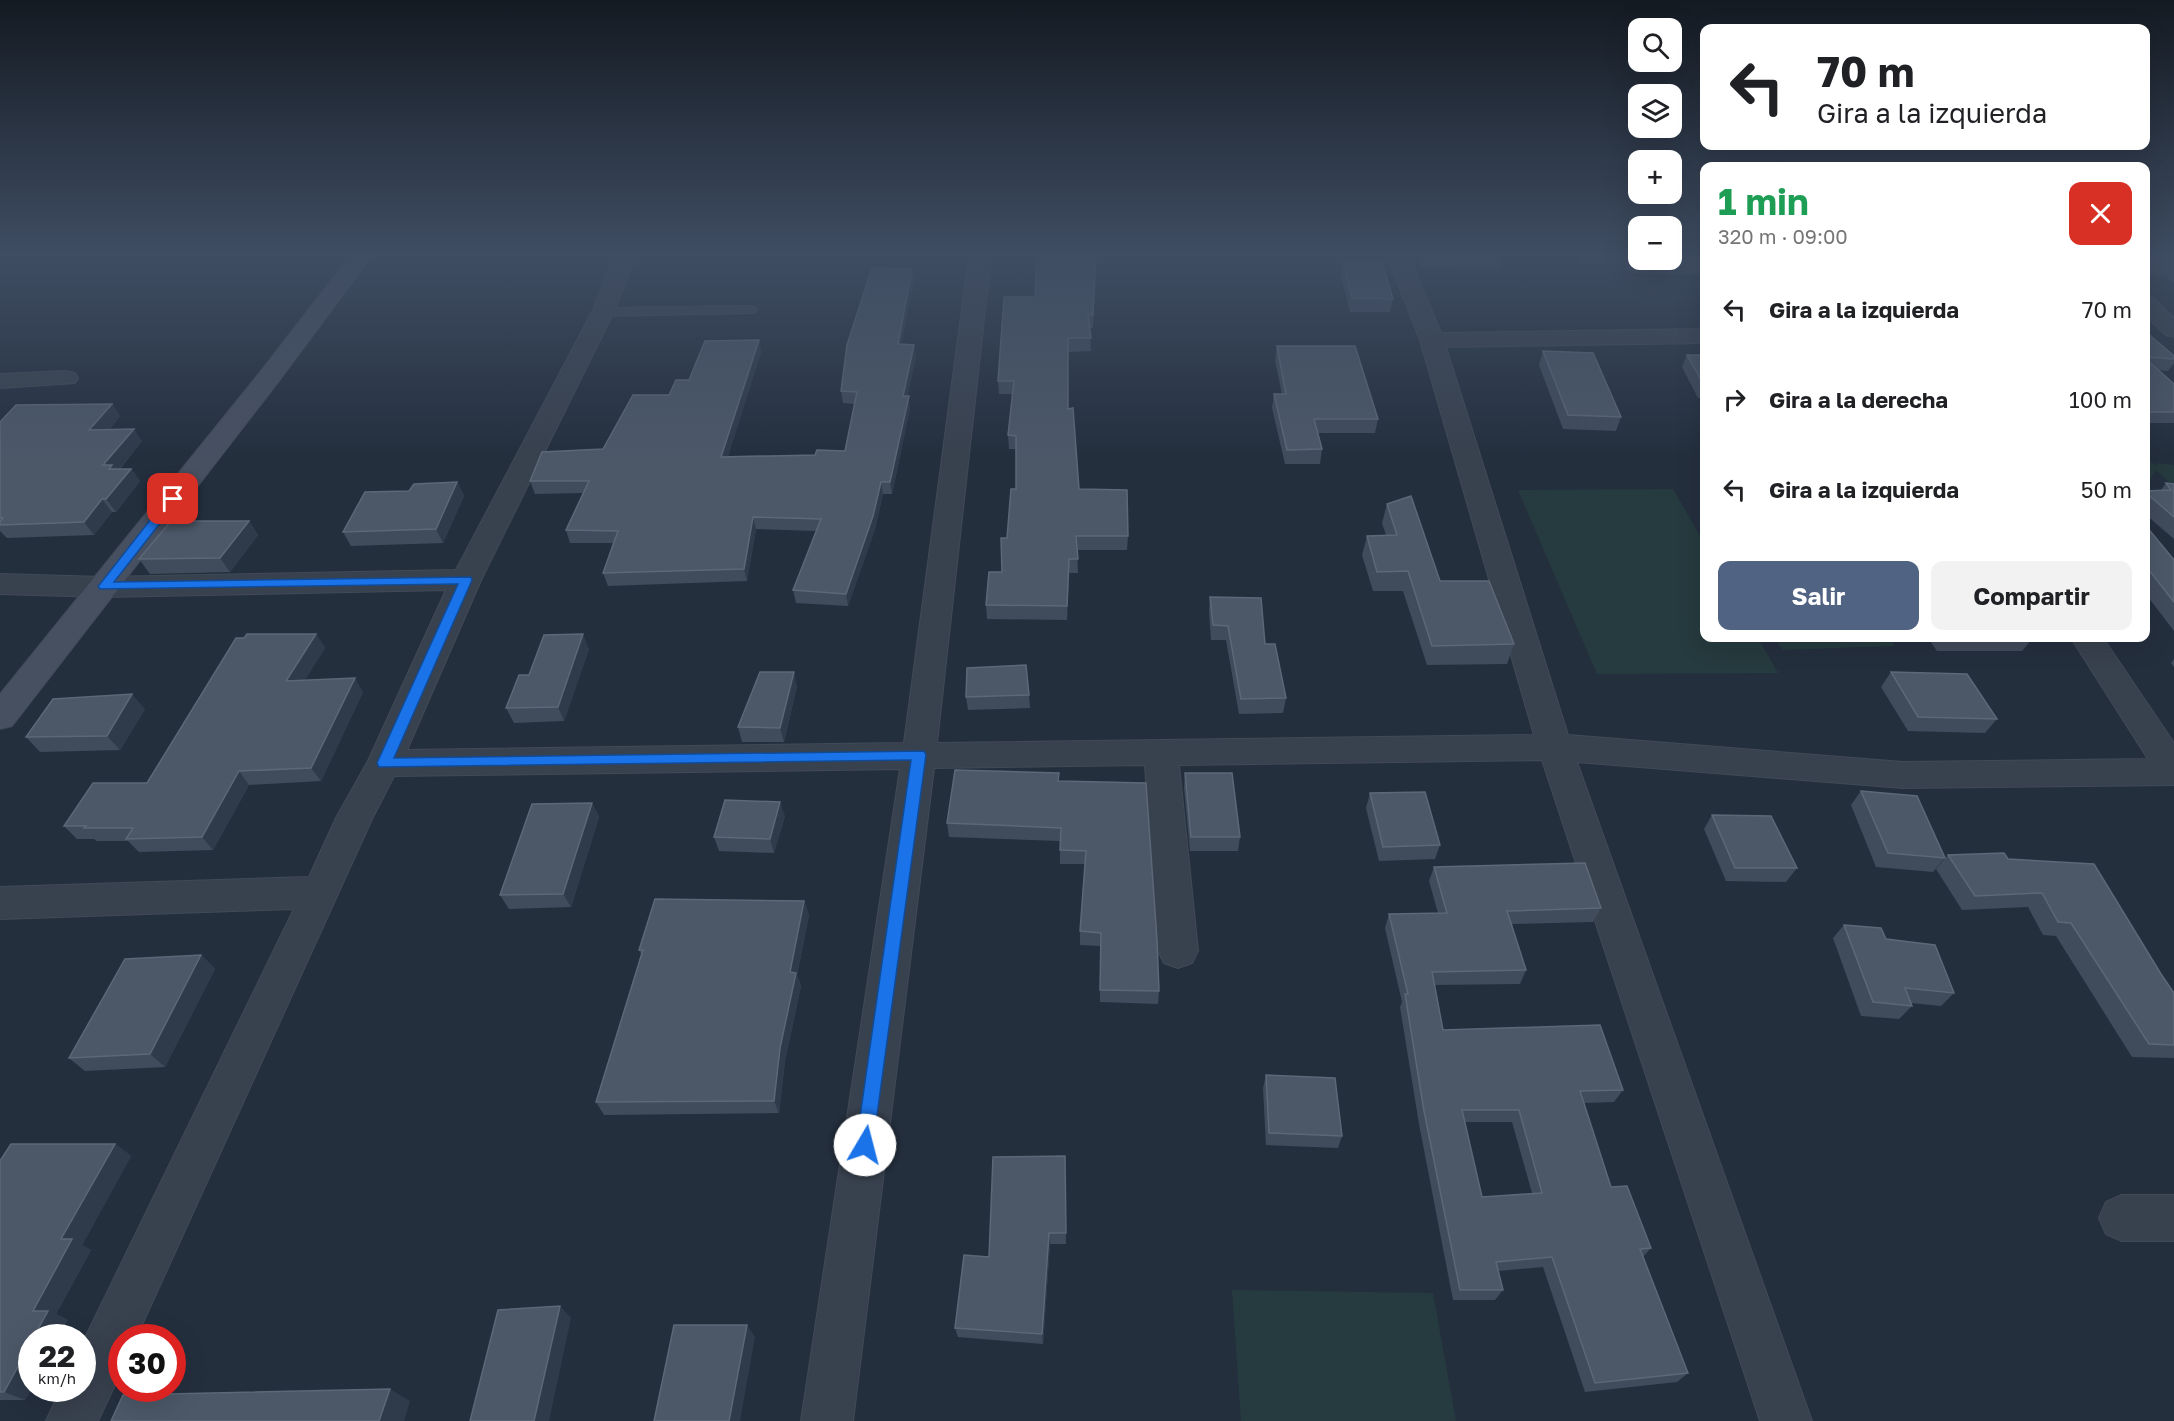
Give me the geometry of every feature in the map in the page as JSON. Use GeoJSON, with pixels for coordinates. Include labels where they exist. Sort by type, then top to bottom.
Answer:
{"type":"FeatureCollection","features":[{"type":"Feature","properties":{"kind":"main road"},"geometry":{"type":"LineString","coordinates":[[0,717],[311,322]]}},
{"type":"Feature","properties":{"kind":"street"},"geometry":{"type":"LineString","coordinates":[[72,1421],[354,818],[384,763],[466,580],[598,322]]}},
{"type":"Feature","properties":{"kind":"street"},"geometry":{"type":"LineString","coordinates":[[827,1421],[919,755],[972,322]]}},
{"type":"Feature","properties":{"kind":"street"},"geometry":{"type":"LineString","coordinates":[[1425,322],[1555,747],[1786,1421]]}},
{"type":"Feature","properties":{"kind":"street"},"geometry":{"type":"LineString","coordinates":[[2150,329],[2173,329]]}},
{"type":"Feature","properties":{"kind":"street"},"geometry":{"type":"LineString","coordinates":[[1432,340],[1700,336]]}},
{"type":"Feature","properties":{"kind":"street"},"geometry":{"type":"LineString","coordinates":[[0,381],[66,378]]}},
{"type":"Feature","properties":{"kind":"street"},"geometry":{"type":"LineString","coordinates":[[0,585],[104,586],[466,580]]}},
{"type":"Feature","properties":{"kind":"street"},"geometry":{"type":"LineString","coordinates":[[2090,642],[2174,771]]}},
{"type":"Feature","properties":{"kind":"street"},"geometry":{"type":"LineString","coordinates":[[384,763],[1555,747],[1903,775],[2174,771]]}},
{"type":"Feature","properties":{"kind":"street"},"geometry":{"type":"LineString","coordinates":[[1161,751],[1178,951]]}},
{"type":"Feature","properties":{"kind":"street"},"geometry":{"type":"LineString","coordinates":[[0,903],[321,892]]}},
{"type":"Feature","properties":{"kind":"street"},"geometry":{"type":"LineString","coordinates":[[2122,1218],[2174,1218]]}},
{"type":"Feature","properties":{"kind":"green space"},"geometry":{"type":"Polygon","coordinates":[[[2150,462],[2156,465],[2158,463],[2174,465],[2174,484],[2156,470],[2151,478],[2150,462]]]}},
{"type":"Feature","properties":{"kind":"green space"},"geometry":{"type":"Polygon","coordinates":[[[1673,489],[1700,536],[1700,642],[1760,642],[1778,673],[1597,674],[1518,490],[1673,489]]]}},
{"type":"Feature","properties":{"kind":"green space"},"geometry":{"type":"Polygon","coordinates":[[[1777,642],[1892,642],[1895,646],[1782,650],[1777,642]]]}},
{"type":"Feature","properties":{"kind":"green space"},"geometry":{"type":"Polygon","coordinates":[[[1232,1290],[1433,1293],[1456,1421],[1241,1421],[1232,1290]]]}},
{"type":"Feature","properties":{"kind":"building"},"geometry":{"type":"Polygon","coordinates":[[[854,322],[902,322],[898,344],[914,345],[903,396],[909,396],[890,482],[881,482],[873,516],[846,594],[793,590],[821,519],[753,517],[744,569],[603,573],[618,531],[566,530],[589,481],[530,481],[542,452],[603,449],[633,395],[669,395],[676,380],[689,380],[705,341],[759,340],[721,457],[815,455],[817,450],[845,451],[857,392],[841,391],[847,345],[854,322]]]}},
{"type":"Feature","properties":{"kind":"building"},"geometry":{"type":"Polygon","coordinates":[[[1002,322],[1089,322],[1091,338],[1068,338],[1068,409],[1073,408],[1079,489],[1127,490],[1128,536],[1076,536],[1078,559],[1069,559],[1067,606],[986,605],[989,572],[1002,572],[1001,538],[1007,538],[1011,489],[1016,489],[1016,436],[1008,435],[1014,381],[998,381],[1002,322]]]}},
{"type":"Feature","properties":{"kind":"building"},"geometry":{"type":"Polygon","coordinates":[[[2150,335],[2174,356],[2174,359],[2150,357],[2150,335]]]}},
{"type":"Feature","properties":{"kind":"building"},"geometry":{"type":"Polygon","coordinates":[[[1277,346],[1355,346],[1378,419],[1314,419],[1322,449],[1287,450],[1274,394],[1286,394],[1277,346]]]}},
{"type":"Feature","properties":{"kind":"building"},"geometry":{"type":"Polygon","coordinates":[[[1543,351],[1593,353],[1621,417],[1568,415],[1543,351]]]}},
{"type":"Feature","properties":{"kind":"building"},"geometry":{"type":"Polygon","coordinates":[[[1687,355],[1700,355],[1700,378],[1687,355]]]}},
{"type":"Feature","properties":{"kind":"building"},"geometry":{"type":"Polygon","coordinates":[[[2150,362],[2174,384],[2174,412],[2150,412],[2150,362]]]}},
{"type":"Feature","properties":{"kind":"building"},"geometry":{"type":"Polygon","coordinates":[[[112,404],[89,430],[134,429],[103,465],[112,465],[109,469],[131,469],[106,499],[102,499],[84,522],[0,525],[3,518],[0,518],[0,422],[16,405],[112,404]]]}},
{"type":"Feature","properties":{"kind":"building"},"geometry":{"type":"Polygon","coordinates":[[[457,482],[436,529],[343,532],[365,492],[409,491],[414,484],[457,482]]]}},
{"type":"Feature","properties":{"kind":"building"},"geometry":{"type":"Polygon","coordinates":[[[2166,483],[2174,484],[2174,517],[2150,496],[2150,491],[2171,490],[2166,483]]]}},
{"type":"Feature","properties":{"kind":"building"},"geometry":{"type":"Polygon","coordinates":[[[1411,496],[1440,581],[1489,581],[1514,644],[1432,646],[1408,571],[1377,572],[1367,536],[1397,535],[1387,504],[1411,496]]]}},
{"type":"Feature","properties":{"kind":"building"},"geometry":{"type":"Polygon","coordinates":[[[171,521],[249,521],[220,558],[139,559],[171,521]]]}},
{"type":"Feature","properties":{"kind":"building"},"geometry":{"type":"Polygon","coordinates":[[[2150,531],[2174,560],[2174,602],[2150,571],[2150,531]]]}},
{"type":"Feature","properties":{"kind":"building"},"geometry":{"type":"Polygon","coordinates":[[[1210,597],[1261,598],[1265,644],[1275,644],[1286,698],[1241,699],[1228,626],[1213,625],[1210,597]]]}},
{"type":"Feature","properties":{"kind":"building"},"geometry":{"type":"Polygon","coordinates":[[[247,634],[316,634],[286,681],[355,678],[311,768],[239,771],[202,837],[126,839],[133,828],[64,826],[93,783],[147,783],[236,638],[244,638],[247,634]]]}},
{"type":"Feature","properties":{"kind":"building"},"geometry":{"type":"Polygon","coordinates":[[[583,634],[558,707],[506,708],[519,675],[529,675],[544,635],[583,634]]]}},
{"type":"Feature","properties":{"kind":"building"},"geometry":{"type":"Polygon","coordinates":[[[1026,665],[1029,695],[966,697],[967,668],[1026,665]]]}},
{"type":"Feature","properties":{"kind":"building"},"geometry":{"type":"Polygon","coordinates":[[[760,672],[794,672],[780,728],[738,727],[760,672]]]}},
{"type":"Feature","properties":{"kind":"building"},"geometry":{"type":"Polygon","coordinates":[[[1891,672],[1967,674],[1997,719],[1918,717],[1891,672]]]}},
{"type":"Feature","properties":{"kind":"building"},"geometry":{"type":"Polygon","coordinates":[[[132,694],[107,736],[26,737],[53,699],[132,694]]]}},
{"type":"Feature","properties":{"kind":"building"},"geometry":{"type":"Polygon","coordinates":[[[955,770],[1059,773],[1058,781],[1146,783],[1159,991],[1100,990],[1101,933],[1080,931],[1086,851],[1060,850],[1061,828],[947,823],[955,770]]]}},
{"type":"Feature","properties":{"kind":"building"},"geometry":{"type":"Polygon","coordinates":[[[1185,773],[1232,773],[1240,837],[1191,837],[1185,773]]]}},
{"type":"Feature","properties":{"kind":"building"},"geometry":{"type":"Polygon","coordinates":[[[1861,791],[1917,796],[1945,858],[1888,853],[1861,791]]]}},
{"type":"Feature","properties":{"kind":"building"},"geometry":{"type":"Polygon","coordinates":[[[1425,792],[1440,845],[1383,847],[1370,793],[1425,792]]]}},
{"type":"Feature","properties":{"kind":"building"},"geometry":{"type":"Polygon","coordinates":[[[725,800],[780,802],[770,839],[714,837],[725,800]]]}},
{"type":"Feature","properties":{"kind":"building"},"geometry":{"type":"Polygon","coordinates":[[[592,803],[563,894],[500,895],[532,804],[592,803]]]}},
{"type":"Feature","properties":{"kind":"building"},"geometry":{"type":"Polygon","coordinates":[[[1712,815],[1771,816],[1797,868],[1735,868],[1712,815]]]}},
{"type":"Feature","properties":{"kind":"building"},"geometry":{"type":"Polygon","coordinates":[[[2004,853],[2008,859],[2094,864],[2174,993],[2174,1045],[2149,1044],[2071,923],[2058,922],[2042,893],[1975,896],[1948,855],[2004,853]]]}},
{"type":"Feature","properties":{"kind":"building"},"geometry":{"type":"Polygon","coordinates":[[[1585,863],[1601,908],[1507,911],[1526,970],[1432,972],[1443,1030],[1600,1025],[1623,1090],[1580,1091],[1611,1187],[1627,1186],[1651,1248],[1640,1249],[1688,1373],[1595,1383],[1552,1257],[1496,1262],[1503,1290],[1460,1290],[1424,1111],[1405,994],[1408,994],[1389,914],[1447,913],[1434,867],[1585,863]],[[1462,1110],[1482,1197],[1542,1193],[1519,1110],[1462,1110]]]}},
{"type":"Feature","properties":{"kind":"building"},"geometry":{"type":"Polygon","coordinates":[[[655,899],[804,901],[790,972],[796,973],[780,1048],[774,1101],[596,1102],[643,950],[639,950],[655,899]]]}},
{"type":"Feature","properties":{"kind":"building"},"geometry":{"type":"Polygon","coordinates":[[[1844,925],[1881,928],[1886,939],[1935,945],[1954,993],[1905,988],[1912,1006],[1873,1002],[1844,925]]]}},
{"type":"Feature","properties":{"kind":"building"},"geometry":{"type":"Polygon","coordinates":[[[201,955],[150,1054],[69,1058],[125,959],[201,955]]]}},
{"type":"Feature","properties":{"kind":"building"},"geometry":{"type":"Polygon","coordinates":[[[1266,1075],[1335,1078],[1342,1136],[1269,1133],[1266,1075]]]}},
{"type":"Feature","properties":{"kind":"building"},"geometry":{"type":"Polygon","coordinates":[[[11,1144],[115,1144],[61,1239],[72,1239],[33,1311],[48,1311],[41,1324],[18,1324],[18,1366],[4,1392],[0,1392],[0,1161],[11,1144]]]}},
{"type":"Feature","properties":{"kind":"building"},"geometry":{"type":"Polygon","coordinates":[[[1065,1156],[1066,1233],[1049,1233],[1042,1334],[955,1328],[964,1255],[989,1257],[993,1157],[1065,1156]]]}},
{"type":"Feature","properties":{"kind":"building"},"geometry":{"type":"Polygon","coordinates":[[[560,1306],[534,1421],[470,1421],[498,1310],[560,1306]]]}},
{"type":"Feature","properties":{"kind":"building"},"geometry":{"type":"Polygon","coordinates":[[[674,1325],[747,1325],[729,1421],[654,1421],[674,1325]]]}},
{"type":"Feature","properties":{"kind":"building"},"geometry":{"type":"Polygon","coordinates":[[[390,1389],[379,1421],[111,1421],[120,1402],[186,1402],[186,1394],[390,1389]]]}},
{"type":"Feature","properties":{"kind":"route"},"geometry":{"type":"LineString","coordinates":[[173,499],[104,586],[466,580],[384,763],[919,755],[865,1145]]}}]}
